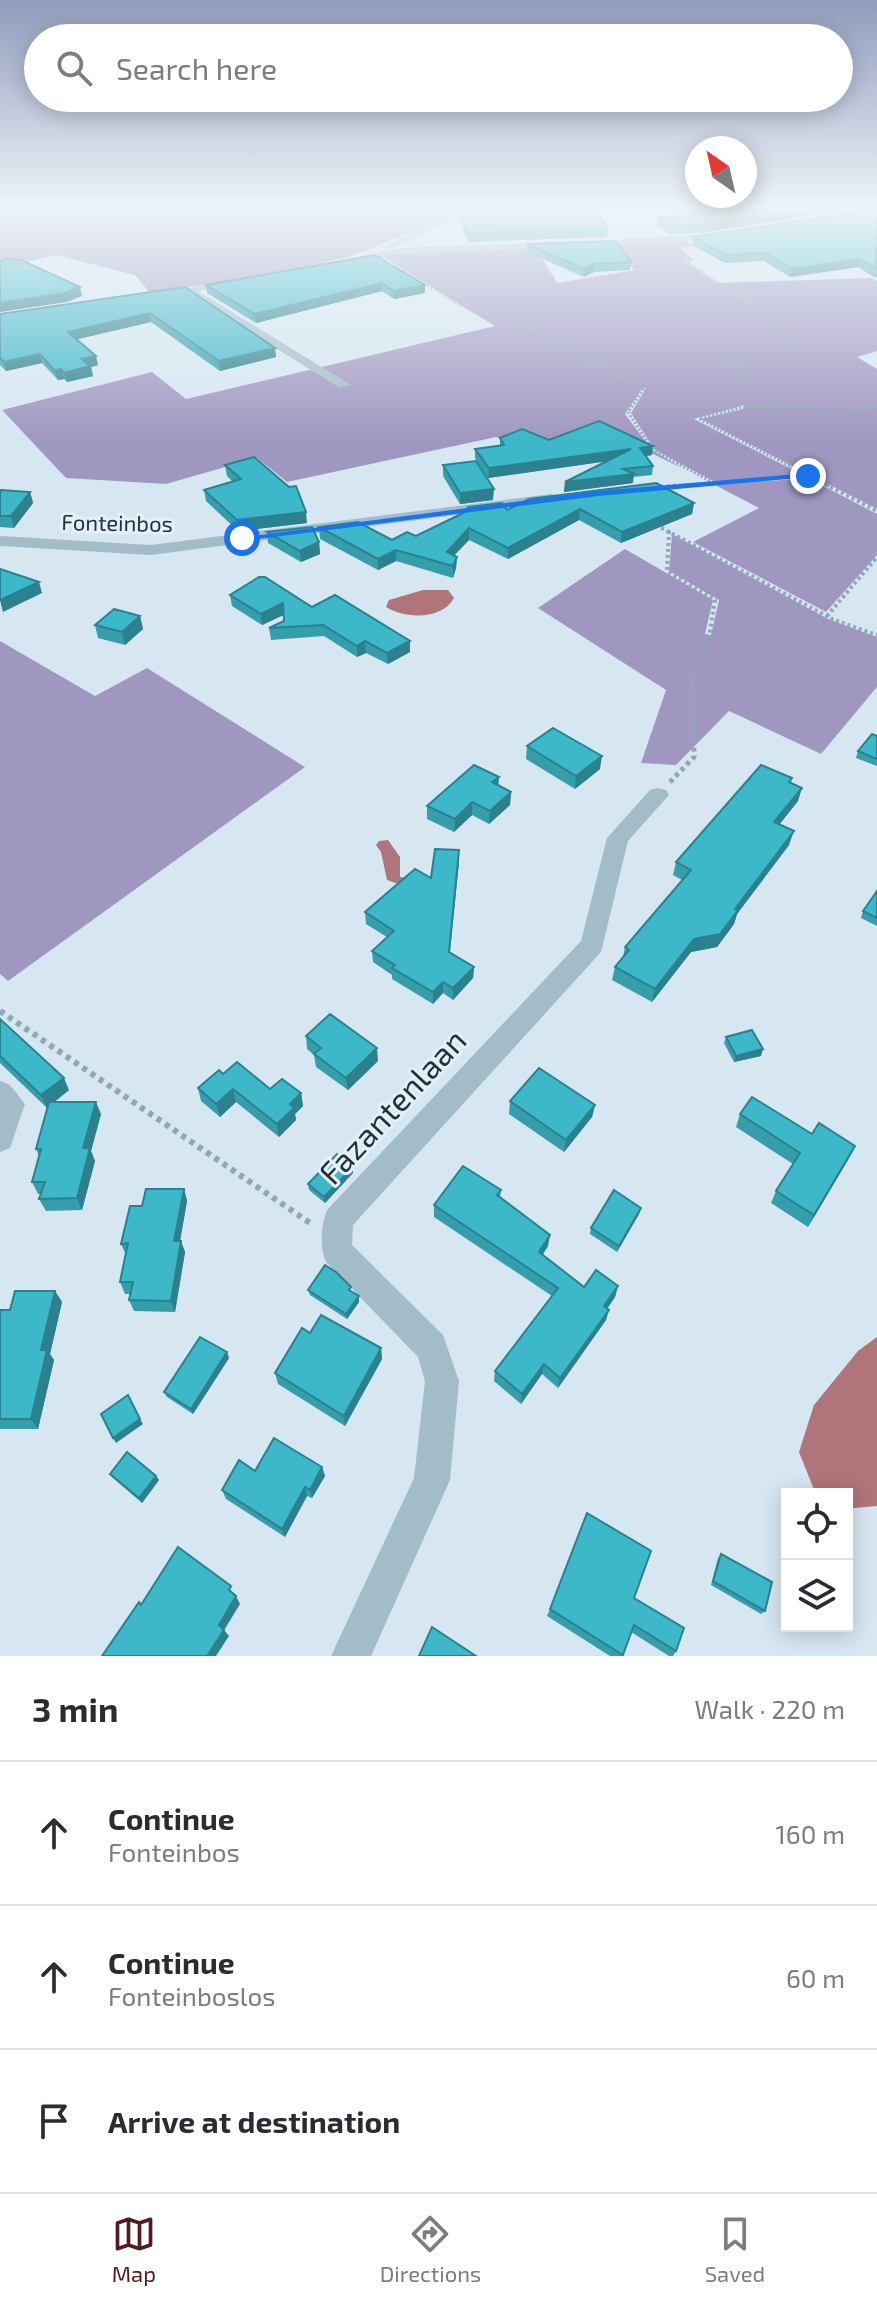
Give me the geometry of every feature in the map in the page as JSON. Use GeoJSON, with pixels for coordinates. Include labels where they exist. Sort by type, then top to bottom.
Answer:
{"type":"FeatureCollection","features":[{"type":"Feature","properties":{"kind":"street"},"geometry":{"type":"LineString","coordinates":[[153,295],[211,286]]}},
{"type":"Feature","properties":{"kind":"street"},"geometry":{"type":"LineString","coordinates":[[189,290],[345,385]]}},
{"type":"Feature","properties":{"kind":"street","name":"Fonteinbos"},"geometry":{"type":"LineString","coordinates":[[0,541],[151,550],[570,497]]}},
{"type":"Feature","properties":{"kind":"street","name":"Fazantenlaan"},"geometry":{"type":"LineString","coordinates":[[337,1242],[338,1220],[592,945],[618,838],[658,795]]}},
{"type":"Feature","properties":{"kind":"street"},"geometry":{"type":"LineString","coordinates":[[0,1093],[11,1104],[0,1139]]}},
{"type":"Feature","properties":{"kind":"street"},"geometry":{"type":"LineString","coordinates":[[337,1242],[337,1251],[431,1347],[442,1381],[432,1480],[351,1656]]}},
{"type":"Feature","properties":{"kind":"path"},"geometry":{"type":"LineString","coordinates":[[432,286],[474,313],[492,309],[644,389],[628,412],[653,450],[714,483]]}},
{"type":"Feature","properties":{"kind":"path"},"geometry":{"type":"LineString","coordinates":[[724,286],[771,318],[790,337],[786,353],[725,361],[769,397],[788,407]]}},
{"type":"Feature","properties":{"kind":"path"},"geometry":{"type":"LineString","coordinates":[[877,407],[858,408],[832,416],[815,413],[810,406],[739,408],[699,419],[877,511]]}},
{"type":"Feature","properties":{"kind":"path"},"geometry":{"type":"LineString","coordinates":[[661,487],[808,476]]}},
{"type":"Feature","properties":{"kind":"path"},"geometry":{"type":"LineString","coordinates":[[655,524],[834,620],[877,635]]}},
{"type":"Feature","properties":{"kind":"path"},"geometry":{"type":"LineString","coordinates":[[658,795],[694,757],[692,686],[695,661],[708,644],[715,600],[667,571],[669,531]]}},
{"type":"Feature","properties":{"kind":"path"},"geometry":{"type":"LineString","coordinates":[[827,616],[877,557]]}},
{"type":"Feature","properties":{"kind":"path"},"geometry":{"type":"LineString","coordinates":[[0,1011],[337,1242]]}},
{"type":"Feature","properties":{"kind":"shaded area"},"geometry":{"type":"Polygon","coordinates":[[[144,286],[195,286],[150,293],[144,286]]]}},
{"type":"Feature","properties":{"kind":"shaded area"},"geometry":{"type":"Polygon","coordinates":[[[431,286],[877,286],[877,351],[857,357],[877,369],[877,509],[701,419],[743,409],[745,405],[694,419],[803,475],[715,482],[655,450],[631,413],[646,388],[642,389],[625,414],[652,450],[682,468],[591,424],[530,453],[496,437],[287,482],[257,458],[166,484],[66,478],[2,410],[152,372],[186,399],[495,326],[431,286]]]}},
{"type":"Feature","properties":{"kind":"shaded area"},"geometry":{"type":"Polygon","coordinates":[[[808,478],[877,514],[877,555],[826,612],[693,542],[759,508],[715,485],[808,478]]]}},
{"type":"Feature","properties":{"kind":"shaded area"},"geometry":{"type":"Polygon","coordinates":[[[672,534],[828,619],[877,637],[877,687],[821,754],[729,711],[676,765],[641,763],[666,690],[538,608],[625,549],[713,600],[705,634],[711,635],[719,600],[669,571],[672,534]]]}},
{"type":"Feature","properties":{"kind":"shaded area"},"geometry":{"type":"Polygon","coordinates":[[[423,590],[448,590],[454,598],[432,614],[403,614],[386,607],[389,600],[423,590]]]}},
{"type":"Feature","properties":{"kind":"shaded area"},"geometry":{"type":"Polygon","coordinates":[[[0,641],[95,696],[147,668],[305,767],[8,981],[0,974],[0,641]]]}},
{"type":"Feature","properties":{"kind":"shaded area"},"geometry":{"type":"Polygon","coordinates":[[[388,840],[400,857],[400,877],[407,878],[398,884],[387,880],[381,852],[376,845],[379,841],[388,840]]]}},
{"type":"Feature","properties":{"kind":"shaded area"},"geometry":{"type":"Polygon","coordinates":[[[877,1337],[877,1506],[854,1508],[853,1488],[813,1488],[799,1452],[814,1405],[858,1351],[877,1337]]]}},
{"type":"Feature","properties":{"kind":"building"},"geometry":{"type":"Polygon","coordinates":[[[0,286],[80,287],[65,293],[0,303],[0,286]]]}},
{"type":"Feature","properties":{"kind":"building"},"geometry":{"type":"Polygon","coordinates":[[[208,286],[369,286],[255,314],[208,286]]]}},
{"type":"Feature","properties":{"kind":"building"},"geometry":{"type":"Polygon","coordinates":[[[387,286],[418,286],[394,291],[387,286]]]}},
{"type":"Feature","properties":{"kind":"building"},"geometry":{"type":"Polygon","coordinates":[[[185,287],[275,348],[219,361],[150,313],[68,332],[96,356],[82,359],[90,366],[64,373],[61,369],[55,371],[40,354],[4,362],[0,358],[0,314],[185,287]]]}},
{"type":"Feature","properties":{"kind":"building"},"geometry":{"type":"Polygon","coordinates":[[[599,421],[653,446],[640,448],[653,466],[623,469],[634,474],[565,482],[631,449],[489,468],[475,449],[504,445],[500,438],[522,429],[549,440],[599,421]]]}},
{"type":"Feature","properties":{"kind":"building"},"geometry":{"type":"Polygon","coordinates":[[[254,457],[289,487],[296,486],[306,512],[237,520],[204,490],[241,479],[225,465],[254,457]]]}},
{"type":"Feature","properties":{"kind":"building"},"geometry":{"type":"Polygon","coordinates":[[[476,461],[494,489],[460,493],[443,465],[476,461]]]}},
{"type":"Feature","properties":{"kind":"building"},"geometry":{"type":"Polygon","coordinates":[[[656,483],[694,503],[622,532],[580,509],[508,548],[469,528],[447,552],[457,557],[453,566],[396,550],[378,559],[319,527],[358,522],[392,540],[407,532],[416,536],[459,515],[468,507],[502,503],[507,510],[529,499],[656,483]]]}},
{"type":"Feature","properties":{"kind":"building"},"geometry":{"type":"Polygon","coordinates":[[[1,490],[30,492],[11,516],[0,516],[1,490]]]}},
{"type":"Feature","properties":{"kind":"building"},"geometry":{"type":"Polygon","coordinates":[[[312,527],[319,542],[300,551],[267,532],[312,527]]]}},
{"type":"Feature","properties":{"kind":"building"},"geometry":{"type":"Polygon","coordinates":[[[0,569],[39,582],[0,600],[0,569]]]}},
{"type":"Feature","properties":{"kind":"building"},"geometry":{"type":"Polygon","coordinates":[[[259,577],[265,577],[312,607],[335,595],[410,641],[387,653],[365,641],[357,646],[323,625],[269,628],[284,621],[283,603],[261,614],[230,595],[259,577]]]}},
{"type":"Feature","properties":{"kind":"building"},"geometry":{"type":"Polygon","coordinates":[[[114,609],[140,616],[122,632],[95,625],[114,609]]]}},
{"type":"Feature","properties":{"kind":"building"},"geometry":{"type":"Polygon","coordinates":[[[553,728],[602,756],[576,776],[527,746],[553,728]]]}},
{"type":"Feature","properties":{"kind":"building"},"geometry":{"type":"Polygon","coordinates":[[[872,734],[877,736],[877,759],[858,751],[872,734]]]}},
{"type":"Feature","properties":{"kind":"building"},"geometry":{"type":"Polygon","coordinates":[[[474,765],[499,777],[492,782],[511,792],[490,811],[472,802],[455,819],[427,806],[474,765]]]}},
{"type":"Feature","properties":{"kind":"building"},"geometry":{"type":"Polygon","coordinates":[[[761,765],[792,778],[789,782],[802,788],[774,822],[794,831],[735,909],[738,910],[720,934],[694,939],[655,989],[615,967],[629,950],[625,947],[691,870],[676,862],[761,765]]]}},
{"type":"Feature","properties":{"kind":"building"},"geometry":{"type":"Polygon","coordinates":[[[435,849],[459,850],[449,952],[474,967],[453,988],[443,982],[433,992],[392,968],[395,965],[372,951],[394,931],[365,912],[415,869],[431,878],[435,849]]]}},
{"type":"Feature","properties":{"kind":"building"},"geometry":{"type":"Polygon","coordinates":[[[877,891],[877,918],[863,911],[877,891]]]}},
{"type":"Feature","properties":{"kind":"building"},"geometry":{"type":"Polygon","coordinates":[[[330,1014],[377,1048],[346,1078],[314,1054],[321,1048],[306,1036],[330,1014]]]}},
{"type":"Feature","properties":{"kind":"building"},"geometry":{"type":"Polygon","coordinates":[[[0,1019],[64,1078],[41,1095],[0,1056],[0,1019]]]}},
{"type":"Feature","properties":{"kind":"building"},"geometry":{"type":"Polygon","coordinates":[[[752,1030],[763,1049],[736,1056],[726,1037],[752,1030]]]}},
{"type":"Feature","properties":{"kind":"building"},"geometry":{"type":"Polygon","coordinates":[[[237,1062],[270,1089],[282,1079],[301,1093],[290,1104],[294,1108],[277,1124],[233,1089],[216,1104],[198,1088],[219,1070],[223,1074],[237,1062]]]}},
{"type":"Feature","properties":{"kind":"building"},"geometry":{"type":"Polygon","coordinates":[[[539,1068],[595,1105],[566,1140],[510,1101],[539,1068]]]}},
{"type":"Feature","properties":{"kind":"building"},"geometry":{"type":"Polygon","coordinates":[[[752,1097],[812,1134],[819,1123],[855,1146],[814,1215],[776,1191],[800,1153],[740,1114],[752,1097]]]}},
{"type":"Feature","properties":{"kind":"building"},"geometry":{"type":"Polygon","coordinates":[[[49,1102],[96,1102],[83,1148],[90,1148],[77,1198],[39,1199],[45,1182],[32,1182],[41,1149],[36,1149],[49,1102]]]}},
{"type":"Feature","properties":{"kind":"building"},"geometry":{"type":"Polygon","coordinates":[[[337,1154],[353,1167],[324,1197],[308,1184],[337,1154]]]}},
{"type":"Feature","properties":{"kind":"building"},"geometry":{"type":"Polygon","coordinates":[[[463,1166],[501,1190],[497,1195],[550,1235],[539,1252],[584,1287],[596,1270],[618,1286],[604,1306],[609,1310],[560,1378],[544,1364],[522,1394],[495,1371],[558,1288],[434,1205],[463,1166]]]}},
{"type":"Feature","properties":{"kind":"building"},"geometry":{"type":"Polygon","coordinates":[[[146,1189],[184,1189],[174,1241],[181,1241],[171,1301],[129,1300],[133,1282],[120,1282],[128,1243],[121,1244],[130,1206],[142,1206],[146,1189]]]}},
{"type":"Feature","properties":{"kind":"building"},"geometry":{"type":"Polygon","coordinates":[[[614,1190],[641,1208],[619,1246],[591,1228],[614,1190]]]}},
{"type":"Feature","properties":{"kind":"building"},"geometry":{"type":"Polygon","coordinates":[[[325,1265],[359,1296],[346,1314],[308,1290],[325,1265]]]}},
{"type":"Feature","properties":{"kind":"building"},"geometry":{"type":"Polygon","coordinates":[[[15,1291],[55,1291],[41,1350],[47,1350],[31,1419],[0,1419],[0,1310],[10,1310],[15,1291]]]}},
{"type":"Feature","properties":{"kind":"building"},"geometry":{"type":"Polygon","coordinates":[[[321,1315],[381,1348],[344,1416],[275,1373],[302,1328],[310,1333],[321,1315]]]}},
{"type":"Feature","properties":{"kind":"building"},"geometry":{"type":"Polygon","coordinates":[[[200,1337],[227,1352],[191,1409],[164,1392],[200,1337]]]}},
{"type":"Feature","properties":{"kind":"building"},"geometry":{"type":"Polygon","coordinates":[[[128,1395],[140,1419],[113,1438],[101,1414],[128,1395]]]}},
{"type":"Feature","properties":{"kind":"building"},"geometry":{"type":"Polygon","coordinates":[[[274,1438],[322,1467],[310,1490],[305,1487],[282,1529],[222,1490],[239,1460],[255,1471],[274,1438]]]}},
{"type":"Feature","properties":{"kind":"building"},"geometry":{"type":"Polygon","coordinates":[[[127,1452],[156,1476],[139,1498],[110,1474],[127,1452]]]}},
{"type":"Feature","properties":{"kind":"building"},"geometry":{"type":"Polygon","coordinates":[[[587,1513],[651,1551],[634,1598],[684,1628],[676,1651],[634,1625],[623,1655],[550,1609],[587,1513]]]}},
{"type":"Feature","properties":{"kind":"building"},"geometry":{"type":"Polygon","coordinates":[[[178,1547],[231,1586],[229,1590],[236,1596],[219,1625],[224,1630],[207,1656],[102,1656],[139,1602],[141,1605],[178,1547]]]}},
{"type":"Feature","properties":{"kind":"building"},"geometry":{"type":"Polygon","coordinates":[[[721,1554],[772,1582],[765,1611],[713,1581],[721,1554]]]}},
{"type":"Feature","properties":{"kind":"building"},"geometry":{"type":"Polygon","coordinates":[[[432,1627],[476,1656],[419,1656],[432,1627]]]}},
{"type":"Feature","properties":{"kind":"route"},"geometry":{"type":"LineString","coordinates":[[242,538],[598,493],[808,476]]}}]}
